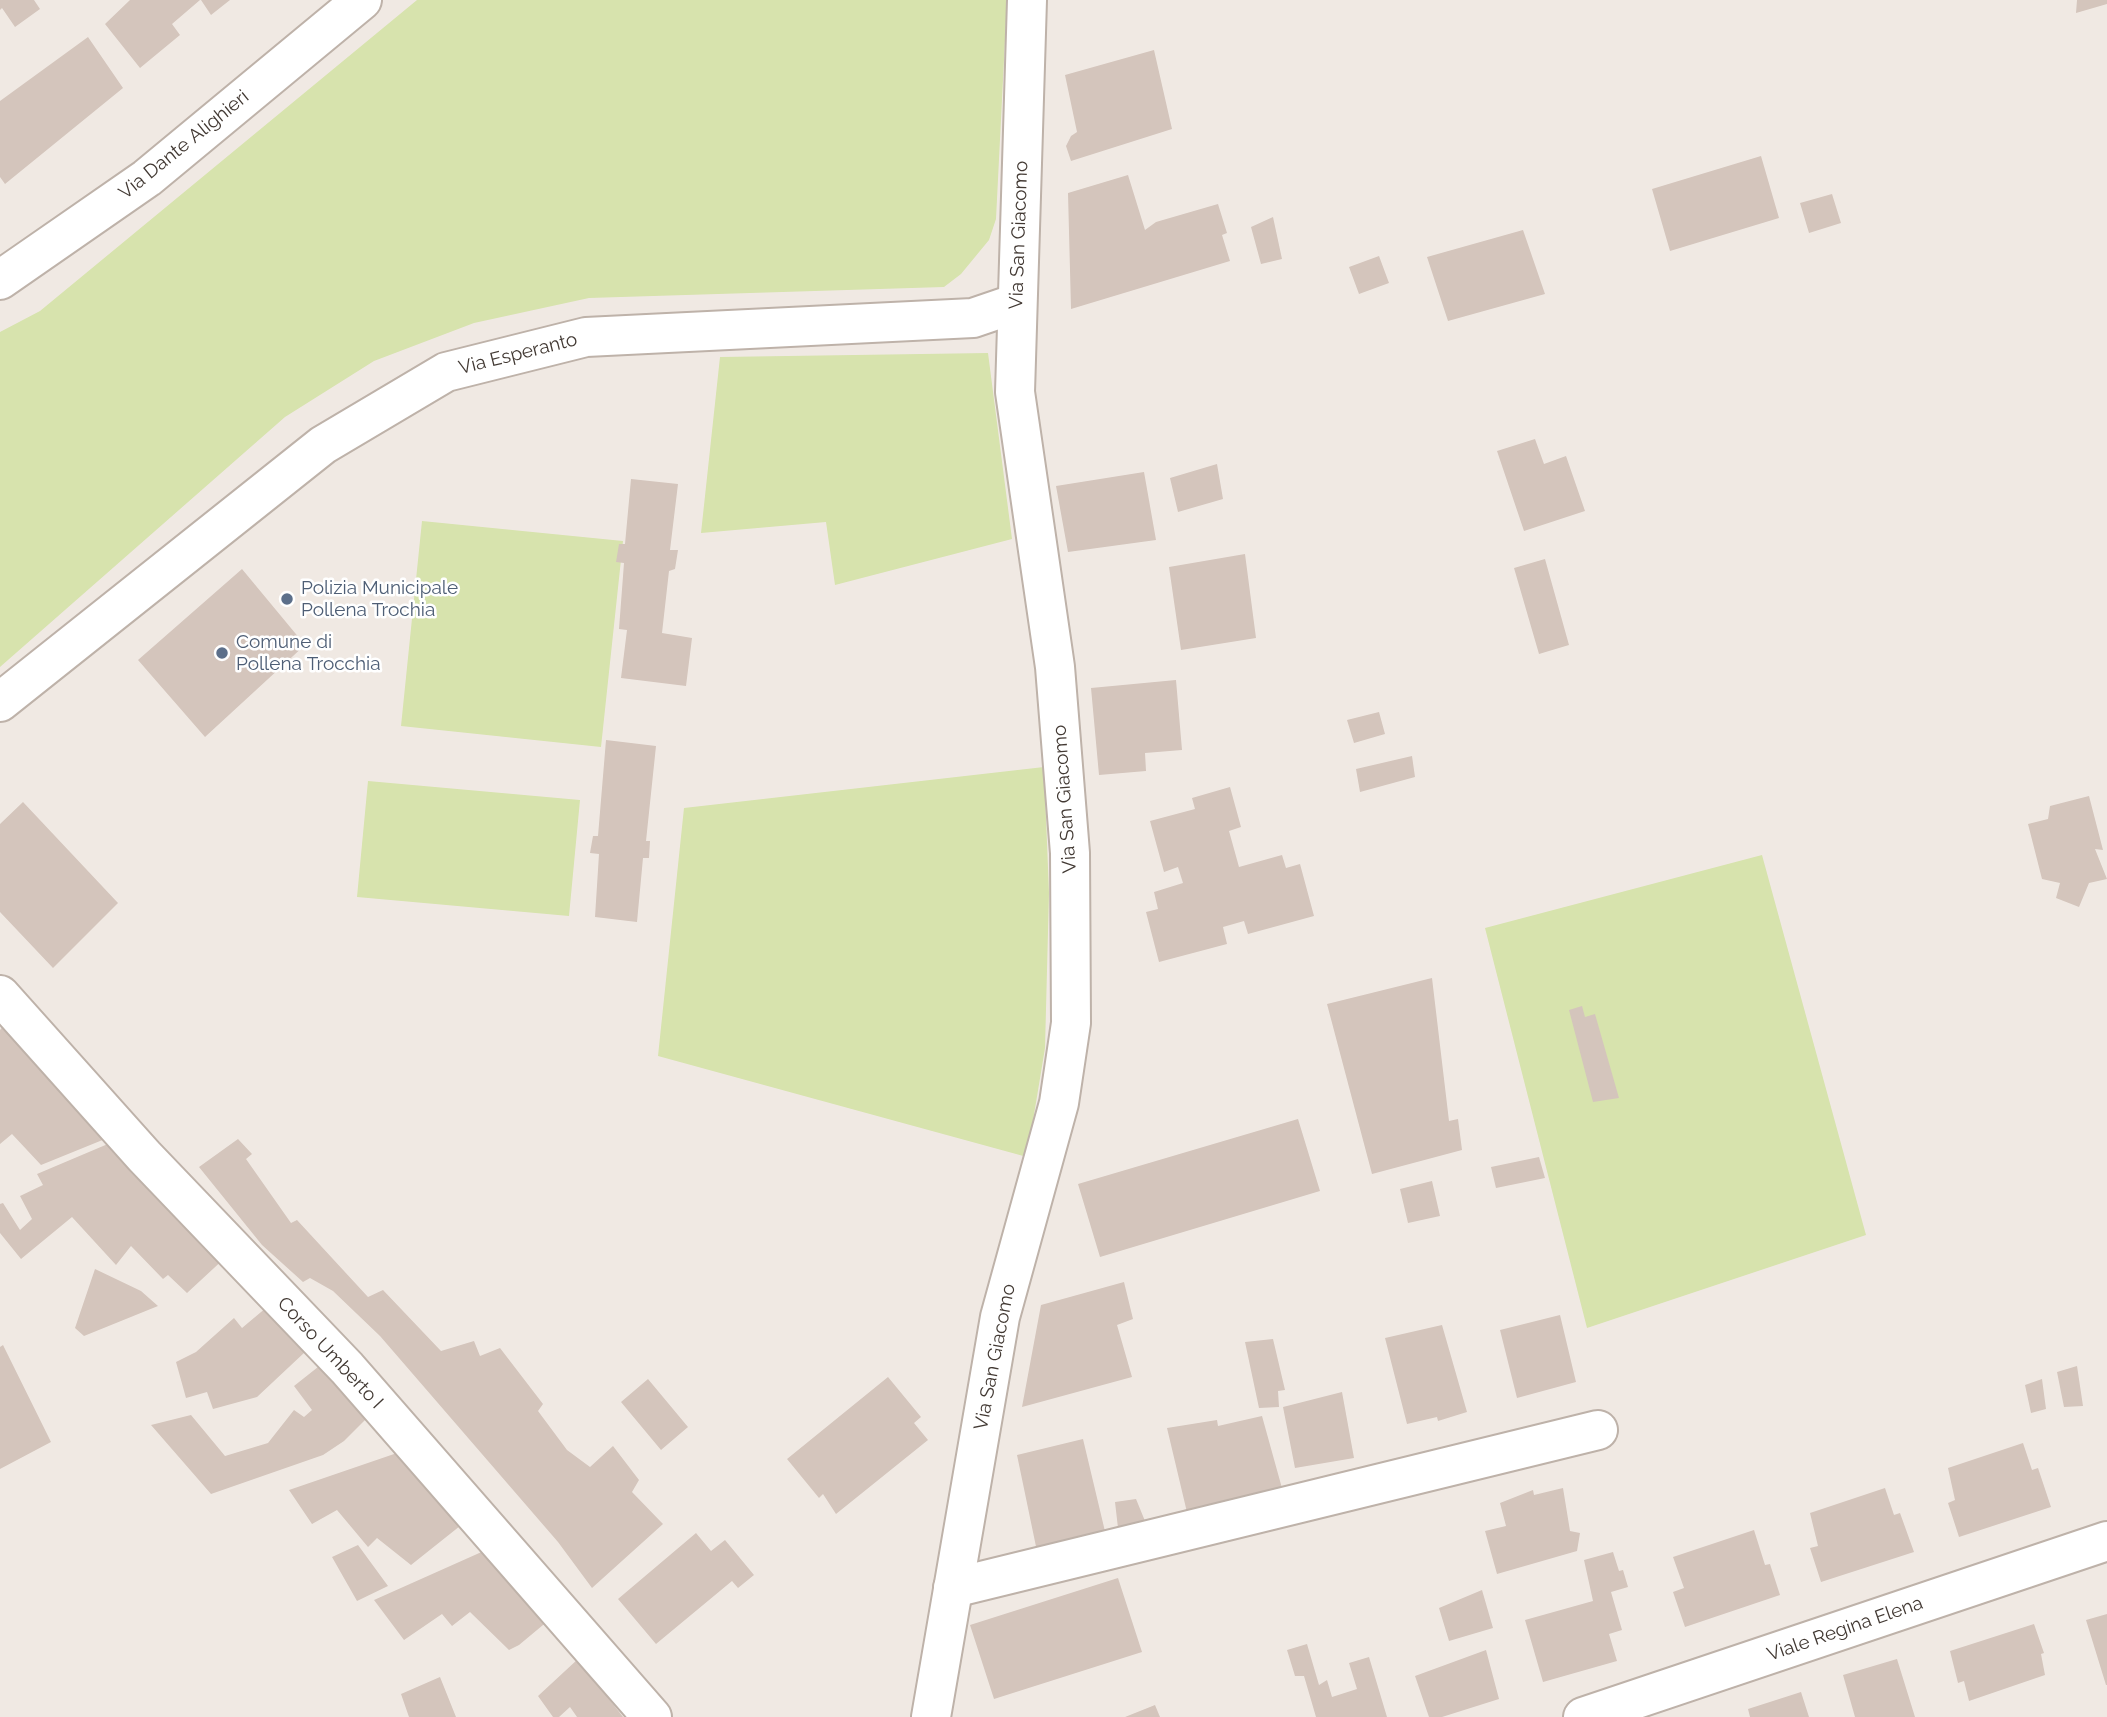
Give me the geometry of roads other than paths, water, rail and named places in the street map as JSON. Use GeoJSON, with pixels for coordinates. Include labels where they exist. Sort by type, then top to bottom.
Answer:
{"type":"FeatureCollection","features":[{"type":"Feature","properties":{"kind":"street","name":"Via Dante Alighieri"},"geometry":{"type":"LineString","coordinates":[[0,280],[147,178],[362,0]]}},
{"type":"Feature","properties":{"kind":"street","name":"Via San Giacomo"},"geometry":{"type":"LineString","coordinates":[[931,1717],[1000,1317],[1059,1103],[1071,1023],[1070,853],[1055,667],[1015,391],[1027,0]]}},
{"type":"Feature","properties":{"kind":"street","name":"Via Esperanto"},"geometry":{"type":"LineString","coordinates":[[0,702],[323,445],[446,372],[586,337],[973,318],[1017,303]]}},
{"type":"Feature","properties":{"kind":"street","name":"Corso Umberto I"},"geometry":{"type":"LineString","coordinates":[[0,995],[144,1156],[347,1368],[652,1717]]}},
{"type":"Feature","properties":{"kind":"street"},"geometry":{"type":"LineString","coordinates":[[953,1588],[1598,1430]]}},
{"type":"Feature","properties":{"kind":"street","name":"Viale Regina Elena"},"geometry":{"type":"LineString","coordinates":[[1583,1717],[2107,1541]]}},
{"type":"Feature","properties":{"kind":"place","name":"Polizia Municipale Pollena Trochia"},"geometry":{"type":"Point","coordinates":[287,599]}},
{"type":"Feature","properties":{"kind":"place","name":"Comune di Pollena Trocchia"},"geometry":{"type":"Point","coordinates":[222,653]}}]}
